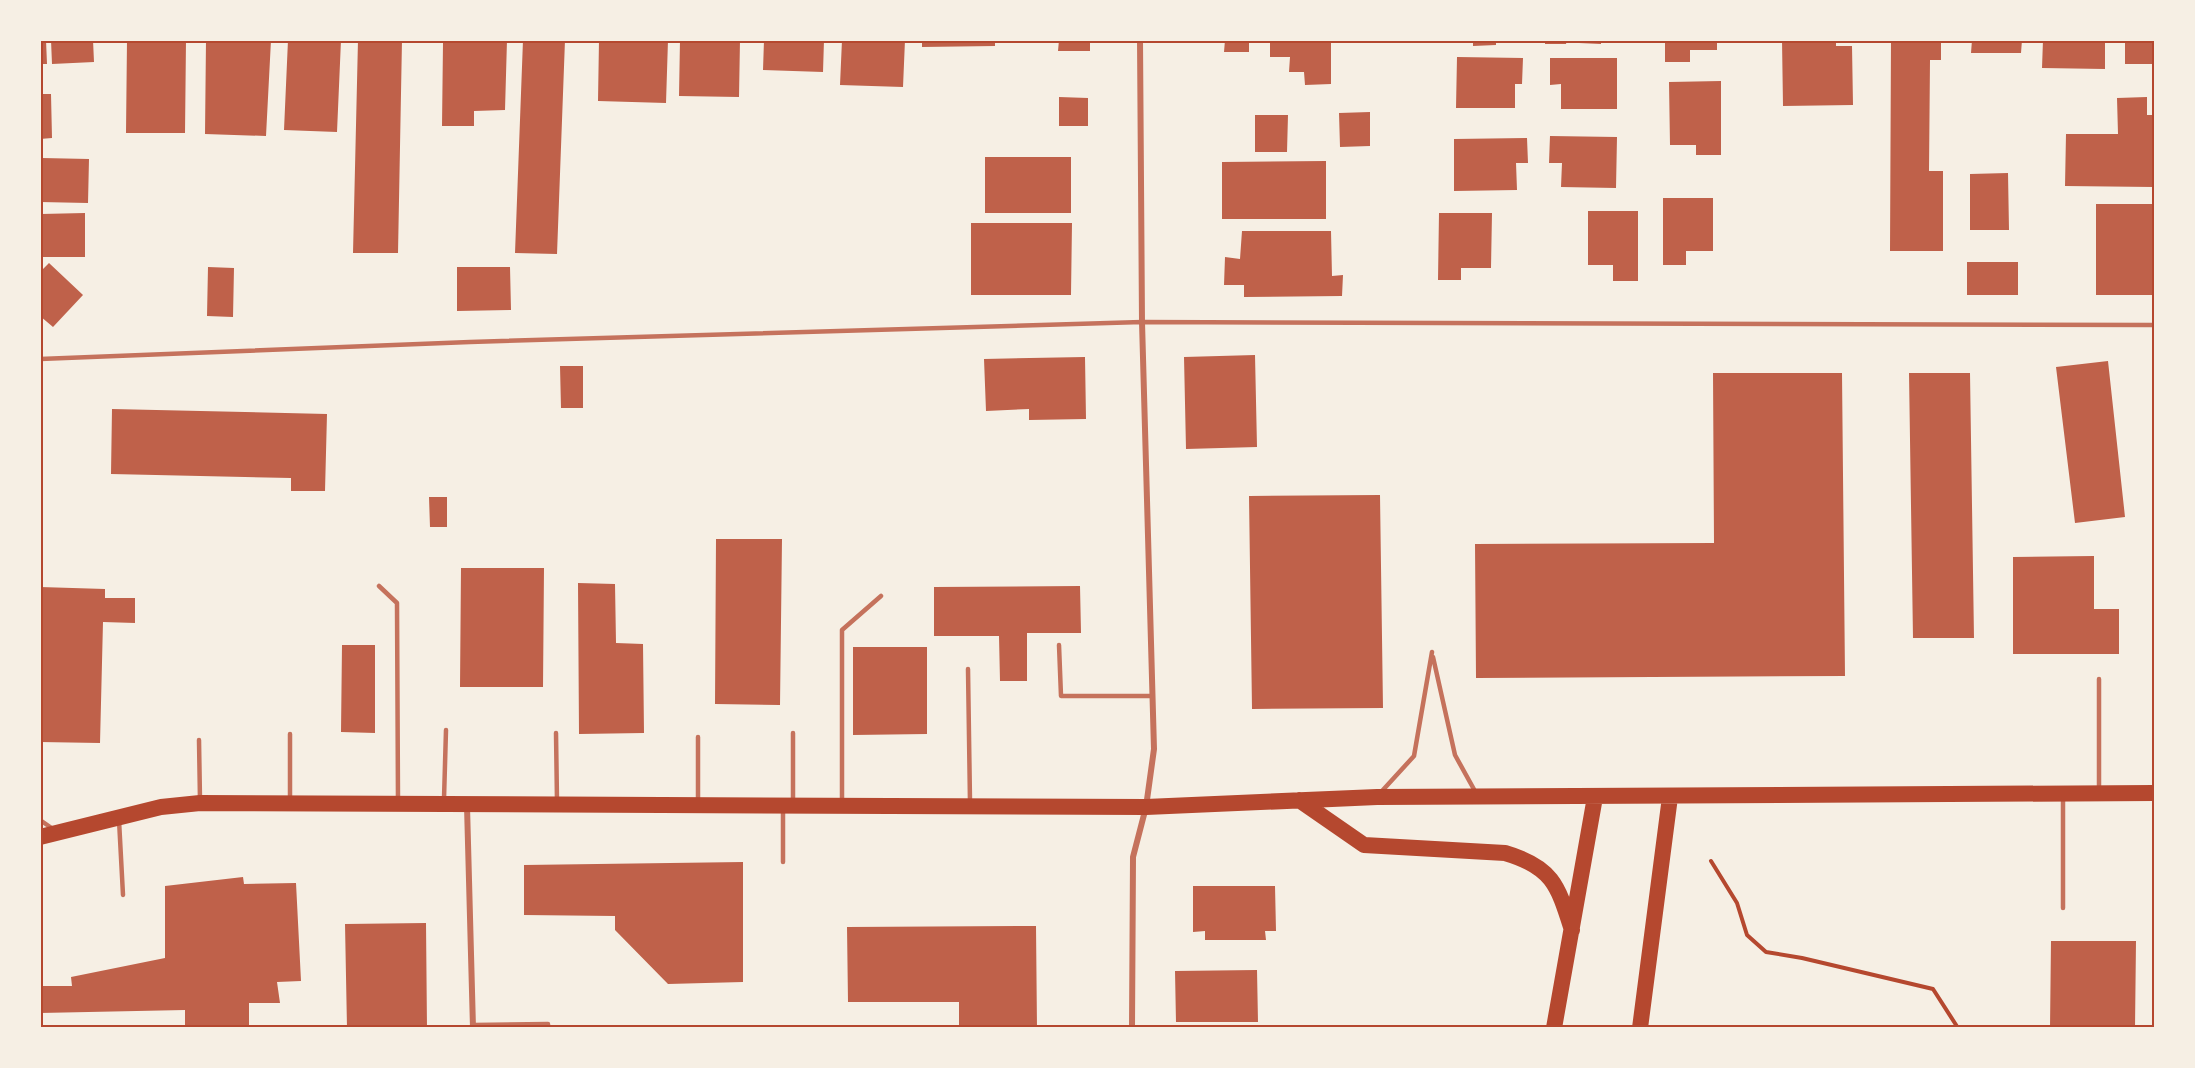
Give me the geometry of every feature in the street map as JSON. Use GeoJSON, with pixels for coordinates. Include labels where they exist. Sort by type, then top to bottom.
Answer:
{"type":"FeatureCollection","features":[{"type":"Feature","properties":{"kind":"highway"},"geometry":{"type":"LineString","coordinates":[[49,834],[161,807],[200,803],[1146,807],[1377,797],[2154,793]]}},
{"type":"Feature","properties":{"kind":"highway"},"geometry":{"type":"LineString","coordinates":[[1554,1028],[1595,797]]}},
{"type":"Feature","properties":{"kind":"highway"},"geometry":{"type":"LineString","coordinates":[[1640,1028],[1670,797]]}},
{"type":"Feature","properties":{"kind":"highway"},"geometry":{"type":"LineString","coordinates":[[1299,800],[1364,845],[1505,853],[1526,859],[1545,871],[1561,894],[1572,930]]}},
{"type":"Feature","properties":{"kind":"street"},"geometry":{"type":"LineString","coordinates":[[1132,1028],[1133,857],[1146,807],[1154,749],[1142,322],[1140,40]]}},
{"type":"Feature","properties":{"kind":"street"},"geometry":{"type":"LineString","coordinates":[[467,803],[473,1026]]}},
{"type":"Feature","properties":{"kind":"lane"},"geometry":{"type":"LineString","coordinates":[[40,358],[470,342],[1142,322],[2154,325]]}},
{"type":"Feature","properties":{"kind":"lane"},"geometry":{"type":"LineString","coordinates":[[379,586],[397,603],[398,804]]}},
{"type":"Feature","properties":{"kind":"lane"},"geometry":{"type":"LineString","coordinates":[[842,805],[842,630],[881,596]]}},
{"type":"Feature","properties":{"kind":"lane"},"geometry":{"type":"LineString","coordinates":[[1059,645],[1061,696],[1152,696]]}},
{"type":"Feature","properties":{"kind":"lane"},"geometry":{"type":"LineString","coordinates":[[1377,797],[1414,756],[1432,652],[1455,755],[1479,798]]}},
{"type":"Feature","properties":{"kind":"lane"},"geometry":{"type":"LineString","coordinates":[[968,669],[970,805]]}},
{"type":"Feature","properties":{"kind":"lane"},"geometry":{"type":"LineString","coordinates":[[2099,679],[2099,793]]}},
{"type":"Feature","properties":{"kind":"lane"},"geometry":{"type":"LineString","coordinates":[[444,803],[447,730]]}},
{"type":"Feature","properties":{"kind":"lane"},"geometry":{"type":"LineString","coordinates":[[556,733],[557,804]]}},
{"type":"Feature","properties":{"kind":"lane"},"geometry":{"type":"LineString","coordinates":[[783,862],[793,733]]}},
{"type":"Feature","properties":{"kind":"lane"},"geometry":{"type":"LineString","coordinates":[[290,734],[290,804]]}},
{"type":"Feature","properties":{"kind":"lane"},"geometry":{"type":"LineString","coordinates":[[698,736],[698,804]]}},
{"type":"Feature","properties":{"kind":"lane"},"geometry":{"type":"LineString","coordinates":[[199,740],[200,803]]}},
{"type":"Feature","properties":{"kind":"lane"},"geometry":{"type":"LineString","coordinates":[[2062,794],[2062,908]]}},
{"type":"Feature","properties":{"kind":"lane"},"geometry":{"type":"LineString","coordinates":[[118,816],[123,895]]}},
{"type":"Feature","properties":{"kind":"lane"},"geometry":{"type":"LineString","coordinates":[[40,820],[49,834]]}},
{"type":"Feature","properties":{"kind":"lane"},"geometry":{"type":"LineString","coordinates":[[473,1026],[548,1026]]}},
{"type":"Feature","properties":{"kind":"path"},"geometry":{"type":"LineString","coordinates":[[1711,861],[1737,903],[1747,935],[1766,952],[1802,958],[1933,989],[1958,1028]]}},
{"type":"Feature","properties":{"kind":"building"},"geometry":{"type":"Polygon","coordinates":[[[40,40],[46,40],[47,64],[40,64],[40,40]]]}},
{"type":"Feature","properties":{"kind":"building"},"geometry":{"type":"Polygon","coordinates":[[[51,40],[93,40],[94,62],[52,64],[51,40]]]}},
{"type":"Feature","properties":{"kind":"building"},"geometry":{"type":"Polygon","coordinates":[[[127,40],[186,40],[185,133],[126,133],[127,40]]]}},
{"type":"Feature","properties":{"kind":"building"},"geometry":{"type":"Polygon","coordinates":[[[206,40],[271,40],[266,136],[205,134],[206,40]]]}},
{"type":"Feature","properties":{"kind":"building"},"geometry":{"type":"Polygon","coordinates":[[[288,40],[341,40],[337,132],[284,130],[288,40]]]}},
{"type":"Feature","properties":{"kind":"building"},"geometry":{"type":"Polygon","coordinates":[[[358,40],[402,40],[398,253],[353,253],[358,40]]]}},
{"type":"Feature","properties":{"kind":"building"},"geometry":{"type":"Polygon","coordinates":[[[458,40],[507,40],[505,110],[474,111],[474,126],[442,126],[443,43],[458,42],[458,40]]]}},
{"type":"Feature","properties":{"kind":"building"},"geometry":{"type":"Polygon","coordinates":[[[523,40],[565,40],[557,254],[515,253],[523,40]]]}},
{"type":"Feature","properties":{"kind":"building"},"geometry":{"type":"Polygon","coordinates":[[[599,40],[668,40],[666,103],[598,101],[599,40]]]}},
{"type":"Feature","properties":{"kind":"building"},"geometry":{"type":"Polygon","coordinates":[[[680,40],[740,40],[739,97],[679,96],[680,40]]]}},
{"type":"Feature","properties":{"kind":"building"},"geometry":{"type":"Polygon","coordinates":[[[764,40],[824,40],[823,72],[763,70],[764,40]]]}},
{"type":"Feature","properties":{"kind":"building"},"geometry":{"type":"Polygon","coordinates":[[[842,40],[905,40],[903,87],[840,85],[842,40]]]}},
{"type":"Feature","properties":{"kind":"building"},"geometry":{"type":"Polygon","coordinates":[[[922,40],[995,40],[995,46],[922,47],[922,40]]]}},
{"type":"Feature","properties":{"kind":"building"},"geometry":{"type":"Polygon","coordinates":[[[1059,40],[1090,40],[1090,51],[1058,51],[1059,40]]]}},
{"type":"Feature","properties":{"kind":"building"},"geometry":{"type":"Polygon","coordinates":[[[1225,40],[1249,40],[1249,52],[1224,52],[1225,40]]]}},
{"type":"Feature","properties":{"kind":"building"},"geometry":{"type":"Polygon","coordinates":[[[1270,40],[1331,40],[1331,84],[1305,85],[1304,72],[1289,72],[1290,57],[1270,57],[1270,40]]]}},
{"type":"Feature","properties":{"kind":"building"},"geometry":{"type":"Polygon","coordinates":[[[1473,40],[1496,40],[1496,45],[1473,46],[1473,40]]]}},
{"type":"Feature","properties":{"kind":"building"},"geometry":{"type":"Polygon","coordinates":[[[1545,40],[1567,40],[1566,44],[1545,44],[1545,40]]]}},
{"type":"Feature","properties":{"kind":"building"},"geometry":{"type":"Polygon","coordinates":[[[1579,40],[1601,40],[1601,44],[1579,43],[1579,40]]]}},
{"type":"Feature","properties":{"kind":"building"},"geometry":{"type":"Polygon","coordinates":[[[1665,40],[1717,40],[1717,50],[1690,50],[1690,62],[1665,62],[1665,40]]]}},
{"type":"Feature","properties":{"kind":"building"},"geometry":{"type":"Polygon","coordinates":[[[1782,40],[1836,40],[1836,46],[1852,46],[1853,105],[1783,106],[1782,40]]]}},
{"type":"Feature","properties":{"kind":"building"},"geometry":{"type":"Polygon","coordinates":[[[1891,40],[1941,40],[1941,60],[1930,60],[1929,171],[1943,171],[1943,251],[1890,251],[1891,40]]]}},
{"type":"Feature","properties":{"kind":"building"},"geometry":{"type":"Polygon","coordinates":[[[1972,40],[2022,40],[2021,53],[1971,53],[1972,40]]]}},
{"type":"Feature","properties":{"kind":"building"},"geometry":{"type":"Polygon","coordinates":[[[2043,40],[2105,40],[2105,69],[2042,68],[2043,40]]]}},
{"type":"Feature","properties":{"kind":"building"},"geometry":{"type":"Polygon","coordinates":[[[2125,40],[2154,40],[2154,64],[2125,64],[2125,40]]]}},
{"type":"Feature","properties":{"kind":"building"},"geometry":{"type":"Polygon","coordinates":[[[1457,57],[1523,58],[1522,84],[1515,84],[1515,108],[1456,108],[1457,57]]]}},
{"type":"Feature","properties":{"kind":"building"},"geometry":{"type":"Polygon","coordinates":[[[1550,58],[1617,58],[1617,109],[1561,109],[1561,84],[1550,85],[1550,58]]]}},
{"type":"Feature","properties":{"kind":"building"},"geometry":{"type":"Polygon","coordinates":[[[1721,81],[1721,155],[1696,155],[1696,145],[1670,145],[1669,82],[1721,81]]]}},
{"type":"Feature","properties":{"kind":"building"},"geometry":{"type":"Polygon","coordinates":[[[40,94],[51,94],[52,138],[40,139],[40,94]]]}},
{"type":"Feature","properties":{"kind":"building"},"geometry":{"type":"Polygon","coordinates":[[[1059,97],[1088,98],[1088,126],[1059,126],[1059,97]]]}},
{"type":"Feature","properties":{"kind":"building"},"geometry":{"type":"Polygon","coordinates":[[[2147,97],[2147,115],[2154,115],[2153,187],[2065,186],[2066,134],[2118,134],[2117,98],[2147,97]]]}},
{"type":"Feature","properties":{"kind":"building"},"geometry":{"type":"Polygon","coordinates":[[[1370,112],[1370,146],[1340,147],[1339,113],[1370,112]]]}},
{"type":"Feature","properties":{"kind":"building"},"geometry":{"type":"Polygon","coordinates":[[[1255,115],[1288,115],[1287,152],[1255,152],[1255,115]]]}},
{"type":"Feature","properties":{"kind":"building"},"geometry":{"type":"Polygon","coordinates":[[[1550,136],[1617,137],[1616,188],[1561,187],[1562,163],[1549,163],[1550,136]]]}},
{"type":"Feature","properties":{"kind":"building"},"geometry":{"type":"Polygon","coordinates":[[[1527,138],[1528,163],[1516,163],[1517,190],[1454,191],[1454,139],[1527,138]]]}},
{"type":"Feature","properties":{"kind":"building"},"geometry":{"type":"Polygon","coordinates":[[[985,157],[1071,157],[1071,213],[985,213],[985,157]]]}},
{"type":"Feature","properties":{"kind":"building"},"geometry":{"type":"Polygon","coordinates":[[[42,158],[89,159],[88,203],[40,202],[42,158]]]}},
{"type":"Feature","properties":{"kind":"building"},"geometry":{"type":"Polygon","coordinates":[[[1326,161],[1326,219],[1222,219],[1222,162],[1326,161]]]}},
{"type":"Feature","properties":{"kind":"building"},"geometry":{"type":"Polygon","coordinates":[[[2008,173],[2009,230],[1970,230],[1970,174],[2008,173]]]}},
{"type":"Feature","properties":{"kind":"building"},"geometry":{"type":"Polygon","coordinates":[[[1663,198],[1713,198],[1713,251],[1686,251],[1686,265],[1663,265],[1663,198]]]}},
{"type":"Feature","properties":{"kind":"building"},"geometry":{"type":"Polygon","coordinates":[[[2096,204],[2154,204],[2154,295],[2096,295],[2096,204]]]}},
{"type":"Feature","properties":{"kind":"building"},"geometry":{"type":"Polygon","coordinates":[[[1588,211],[1638,211],[1638,281],[1613,281],[1613,265],[1588,265],[1588,211]]]}},
{"type":"Feature","properties":{"kind":"building"},"geometry":{"type":"Polygon","coordinates":[[[85,213],[85,257],[41,257],[41,214],[85,213]]]}},
{"type":"Feature","properties":{"kind":"building"},"geometry":{"type":"Polygon","coordinates":[[[1439,213],[1492,213],[1491,268],[1461,268],[1461,280],[1438,280],[1439,213]]]}},
{"type":"Feature","properties":{"kind":"building"},"geometry":{"type":"Polygon","coordinates":[[[971,223],[1072,223],[1071,295],[971,295],[971,223]]]}},
{"type":"Feature","properties":{"kind":"building"},"geometry":{"type":"Polygon","coordinates":[[[1242,231],[1331,231],[1332,276],[1343,275],[1342,296],[1244,297],[1244,285],[1224,285],[1225,257],[1240,259],[1242,231]]]}},
{"type":"Feature","properties":{"kind":"building"},"geometry":{"type":"Polygon","coordinates":[[[1967,262],[2018,262],[2018,295],[1967,295],[1967,262]]]}},
{"type":"Feature","properties":{"kind":"building"},"geometry":{"type":"Polygon","coordinates":[[[49,263],[83,295],[53,327],[40,316],[40,272],[49,263]]]}},
{"type":"Feature","properties":{"kind":"building"},"geometry":{"type":"Polygon","coordinates":[[[208,267],[234,268],[233,317],[207,316],[208,267]]]}},
{"type":"Feature","properties":{"kind":"building"},"geometry":{"type":"Polygon","coordinates":[[[457,267],[510,267],[511,310],[457,311],[457,267]]]}},
{"type":"Feature","properties":{"kind":"building"},"geometry":{"type":"Polygon","coordinates":[[[1255,355],[1257,447],[1186,449],[1184,357],[1255,355]]]}},
{"type":"Feature","properties":{"kind":"building"},"geometry":{"type":"Polygon","coordinates":[[[1085,357],[1086,419],[1029,420],[1029,409],[986,411],[984,359],[1085,357]]]}},
{"type":"Feature","properties":{"kind":"building"},"geometry":{"type":"Polygon","coordinates":[[[2108,361],[2125,517],[2075,523],[2056,367],[2108,361]]]}},
{"type":"Feature","properties":{"kind":"building"},"geometry":{"type":"Polygon","coordinates":[[[560,366],[583,366],[583,408],[561,408],[560,366]]]}},
{"type":"Feature","properties":{"kind":"building"},"geometry":{"type":"Polygon","coordinates":[[[1713,373],[1842,373],[1845,676],[1476,678],[1475,544],[1714,543],[1713,373]]]}},
{"type":"Feature","properties":{"kind":"building"},"geometry":{"type":"Polygon","coordinates":[[[1909,373],[1970,373],[1974,638],[1913,638],[1909,373]]]}},
{"type":"Feature","properties":{"kind":"building"},"geometry":{"type":"Polygon","coordinates":[[[112,409],[327,414],[325,491],[291,491],[291,478],[111,474],[112,409]]]}},
{"type":"Feature","properties":{"kind":"building"},"geometry":{"type":"Polygon","coordinates":[[[1380,495],[1383,708],[1252,709],[1249,496],[1380,495]]]}},
{"type":"Feature","properties":{"kind":"building"},"geometry":{"type":"Polygon","coordinates":[[[429,497],[447,497],[447,527],[430,527],[429,497]]]}},
{"type":"Feature","properties":{"kind":"building"},"geometry":{"type":"Polygon","coordinates":[[[716,539],[782,539],[780,705],[715,704],[716,539]]]}},
{"type":"Feature","properties":{"kind":"building"},"geometry":{"type":"Polygon","coordinates":[[[2094,556],[2094,609],[2119,609],[2119,654],[2013,654],[2013,557],[2094,556]]]}},
{"type":"Feature","properties":{"kind":"building"},"geometry":{"type":"Polygon","coordinates":[[[461,568],[544,568],[543,687],[460,687],[461,568]]]}},
{"type":"Feature","properties":{"kind":"building"},"geometry":{"type":"Polygon","coordinates":[[[578,583],[615,584],[616,643],[643,644],[644,733],[579,734],[578,583]]]}},
{"type":"Feature","properties":{"kind":"building"},"geometry":{"type":"Polygon","coordinates":[[[1080,586],[1081,633],[1027,633],[1027,681],[1000,681],[999,636],[934,636],[934,587],[1080,586]]]}},
{"type":"Feature","properties":{"kind":"building"},"geometry":{"type":"Polygon","coordinates":[[[40,587],[105,589],[105,598],[135,598],[135,623],[103,622],[100,743],[40,742],[40,587]]]}},
{"type":"Feature","properties":{"kind":"building"},"geometry":{"type":"Polygon","coordinates":[[[342,645],[375,645],[375,733],[341,732],[342,645]]]}},
{"type":"Feature","properties":{"kind":"building"},"geometry":{"type":"Polygon","coordinates":[[[853,647],[927,647],[927,734],[853,735],[853,647]]]}},
{"type":"Feature","properties":{"kind":"building"},"geometry":{"type":"Polygon","coordinates":[[[743,862],[743,982],[668,984],[615,930],[615,916],[524,915],[524,865],[743,862]]]}},
{"type":"Feature","properties":{"kind":"building"},"geometry":{"type":"Polygon","coordinates":[[[243,877],[244,884],[296,883],[301,981],[277,982],[280,1003],[249,1003],[249,1028],[185,1028],[185,1010],[40,1013],[40,986],[72,986],[71,977],[165,958],[165,886],[243,877]]]}},
{"type":"Feature","properties":{"kind":"building"},"geometry":{"type":"Polygon","coordinates":[[[1193,886],[1275,886],[1276,931],[1265,931],[1266,940],[1205,940],[1205,931],[1193,932],[1193,886]]]}},
{"type":"Feature","properties":{"kind":"building"},"geometry":{"type":"Polygon","coordinates":[[[426,923],[427,1028],[347,1028],[345,924],[426,923]]]}},
{"type":"Feature","properties":{"kind":"building"},"geometry":{"type":"Polygon","coordinates":[[[1036,926],[1037,1028],[959,1028],[959,1002],[848,1002],[847,927],[1036,926]]]}},
{"type":"Feature","properties":{"kind":"building"},"geometry":{"type":"Polygon","coordinates":[[[2051,941],[2136,941],[2135,1028],[2050,1028],[2051,941]]]}},
{"type":"Feature","properties":{"kind":"building"},"geometry":{"type":"Polygon","coordinates":[[[1257,970],[1258,1022],[1176,1022],[1175,971],[1257,970]]]}}]}
